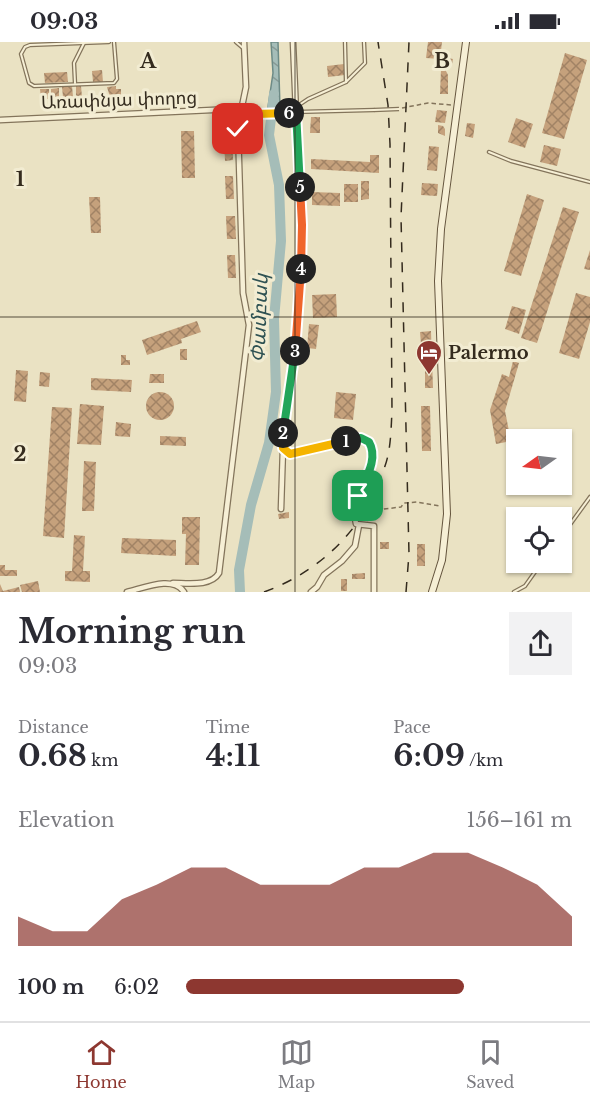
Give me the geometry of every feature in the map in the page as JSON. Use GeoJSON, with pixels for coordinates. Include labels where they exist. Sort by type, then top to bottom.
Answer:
{"type":"FeatureCollection","features":[{"type":"Feature","properties":{"kind":"main road"},"geometry":{"type":"LineString","coordinates":[[432,592],[442,560],[447,507],[438,281],[441,229],[466,42]]}},
{"type":"Feature","properties":{"kind":"street"},"geometry":{"type":"LineString","coordinates":[[127,592],[173,583],[206,582],[217,578],[219,573],[249,325],[243,293],[238,129],[246,87],[244,42]]}},
{"type":"Feature","properties":{"kind":"street"},"geometry":{"type":"LineString","coordinates":[[281,509],[284,428],[298,325],[302,225],[293,42]]}},
{"type":"Feature","properties":{"kind":"street","name":"Առափնյա փողոց"},"geometry":{"type":"LineString","coordinates":[[0,120],[233,109],[256,114],[287,113],[296,110]]}},
{"type":"Feature","properties":{"kind":"street"},"geometry":{"type":"LineString","coordinates":[[283,448],[288,453],[294,454],[356,438],[369,442],[373,450],[373,460],[354,509],[356,524],[374,526],[375,530],[374,592]]}},
{"type":"Feature","properties":{"kind":"street"},"geometry":{"type":"LineString","coordinates":[[311,592],[324,575],[355,546],[359,525]]}},
{"type":"Feature","properties":{"kind":"street"},"geometry":{"type":"LineString","coordinates":[[173,583],[181,587],[184,592]]}},
{"type":"Feature","properties":{"kind":"lane"},"geometry":{"type":"LineString","coordinates":[[109,42],[25,47],[21,54],[29,82],[34,86],[114,83],[117,80],[114,42]]}},
{"type":"Feature","properties":{"kind":"lane"},"geometry":{"type":"LineString","coordinates":[[236,42],[245,50]]}},
{"type":"Feature","properties":{"kind":"lane"},"geometry":{"type":"LineString","coordinates":[[345,42],[346,82]]}},
{"type":"Feature","properties":{"kind":"lane"},"geometry":{"type":"LineString","coordinates":[[296,110],[308,99],[346,82],[365,63],[364,42]]}},
{"type":"Feature","properties":{"kind":"lane"},"geometry":{"type":"LineString","coordinates":[[75,84],[74,63],[84,43]]}},
{"type":"Feature","properties":{"kind":"lane"},"geometry":{"type":"LineString","coordinates":[[296,110],[399,109]]}},
{"type":"Feature","properties":{"kind":"lane"},"geometry":{"type":"LineString","coordinates":[[489,152],[511,161],[590,183]]}},
{"type":"Feature","properties":{"kind":"lane"},"geometry":{"type":"LineString","coordinates":[[572,522],[590,497]]}},
{"type":"Feature","properties":{"kind":"lane"},"geometry":{"type":"LineString","coordinates":[[513,592],[525,586],[534,573]]}},
{"type":"Feature","properties":{"kind":"path"},"geometry":{"type":"LineString","coordinates":[[399,109],[428,103],[458,106]]}},
{"type":"Feature","properties":{"kind":"path"},"geometry":{"type":"LineString","coordinates":[[366,525],[368,516],[384,509],[401,507],[404,503],[417,502],[429,506],[447,507]]}},
{"type":"Feature","properties":{"kind":"water"},"geometry":{"type":"Polygon","coordinates":[[[271,42],[278,42],[280,108],[268,107],[273,73],[271,42]]]}},
{"type":"Feature","properties":{"kind":"building"},"geometry":{"type":"Polygon","coordinates":[[[428,42],[442,42],[440,59],[426,58],[428,42]]]}},
{"type":"Feature","properties":{"kind":"building"},"geometry":{"type":"Polygon","coordinates":[[[565,53],[587,60],[564,139],[542,133],[565,53]]]}},
{"type":"Feature","properties":{"kind":"building"},"geometry":{"type":"Polygon","coordinates":[[[441,57],[453,59],[452,64],[441,62],[441,57]]]}},
{"type":"Feature","properties":{"kind":"building"},"geometry":{"type":"Polygon","coordinates":[[[344,64],[345,75],[328,77],[327,66],[344,64]]]}},
{"type":"Feature","properties":{"kind":"building"},"geometry":{"type":"Polygon","coordinates":[[[441,69],[445,69],[448,75],[448,94],[440,94],[441,69]]]}},
{"type":"Feature","properties":{"kind":"building"},"geometry":{"type":"Polygon","coordinates":[[[102,70],[103,82],[93,82],[92,71],[102,70]]]}},
{"type":"Feature","properties":{"kind":"building"},"geometry":{"type":"Polygon","coordinates":[[[67,72],[68,82],[45,83],[44,73],[67,72]]]}},
{"type":"Feature","properties":{"kind":"building"},"geometry":{"type":"Polygon","coordinates":[[[72,86],[73,97],[63,97],[62,87],[72,86]]]}},
{"type":"Feature","properties":{"kind":"building"},"geometry":{"type":"Polygon","coordinates":[[[76,86],[81,86],[82,97],[76,97],[76,86]]]}},
{"type":"Feature","properties":{"kind":"building"},"geometry":{"type":"Polygon","coordinates":[[[116,86],[116,89],[121,89],[121,96],[110,97],[107,87],[116,86]]]}},
{"type":"Feature","properties":{"kind":"building"},"geometry":{"type":"Polygon","coordinates":[[[59,88],[59,97],[51,98],[51,89],[59,88]]]}},
{"type":"Feature","properties":{"kind":"building"},"geometry":{"type":"Polygon","coordinates":[[[40,89],[49,89],[49,99],[41,99],[40,89]]]}},
{"type":"Feature","properties":{"kind":"building"},"geometry":{"type":"Polygon","coordinates":[[[437,110],[447,111],[445,123],[435,122],[437,110]]]}},
{"type":"Feature","properties":{"kind":"building"},"geometry":{"type":"Polygon","coordinates":[[[311,117],[320,117],[320,133],[310,133],[311,117]]]}},
{"type":"Feature","properties":{"kind":"building"},"geometry":{"type":"Polygon","coordinates":[[[516,118],[533,124],[525,148],[508,142],[516,118]]]}},
{"type":"Feature","properties":{"kind":"building"},"geometry":{"type":"Polygon","coordinates":[[[467,123],[475,124],[473,138],[465,136],[467,123]]]}},
{"type":"Feature","properties":{"kind":"building"},"geometry":{"type":"Polygon","coordinates":[[[438,125],[445,129],[445,136],[438,133],[438,125]]]}},
{"type":"Feature","properties":{"kind":"building"},"geometry":{"type":"Polygon","coordinates":[[[181,131],[194,131],[195,178],[182,178],[181,131]]]}},
{"type":"Feature","properties":{"kind":"building"},"geometry":{"type":"Polygon","coordinates":[[[224,138],[232,138],[233,160],[225,161],[224,138]]]}},
{"type":"Feature","properties":{"kind":"building"},"geometry":{"type":"Polygon","coordinates":[[[544,145],[561,149],[557,166],[540,162],[544,145]]]}},
{"type":"Feature","properties":{"kind":"building"},"geometry":{"type":"Polygon","coordinates":[[[429,146],[439,147],[437,171],[427,170],[429,146]]]}},
{"type":"Feature","properties":{"kind":"building"},"geometry":{"type":"Polygon","coordinates":[[[370,155],[379,155],[379,173],[311,169],[311,159],[370,162],[370,155]]]}},
{"type":"Feature","properties":{"kind":"building"},"geometry":{"type":"Polygon","coordinates":[[[225,176],[233,176],[234,199],[226,199],[225,176]]]}},
{"type":"Feature","properties":{"kind":"building"},"geometry":{"type":"Polygon","coordinates":[[[361,181],[369,181],[369,199],[361,200],[361,181]]]}},
{"type":"Feature","properties":{"kind":"building"},"geometry":{"type":"Polygon","coordinates":[[[422,183],[438,184],[437,196],[421,195],[422,183]]]}},
{"type":"Feature","properties":{"kind":"building"},"geometry":{"type":"Polygon","coordinates":[[[344,184],[358,184],[358,202],[344,202],[344,184]]]}},
{"type":"Feature","properties":{"kind":"building"},"geometry":{"type":"Polygon","coordinates":[[[312,192],[340,193],[340,206],[312,205],[312,192]]]}},
{"type":"Feature","properties":{"kind":"building"},"geometry":{"type":"Polygon","coordinates":[[[527,194],[544,200],[521,276],[504,271],[527,194]]]}},
{"type":"Feature","properties":{"kind":"building"},"geometry":{"type":"Polygon","coordinates":[[[89,197],[100,197],[101,233],[91,233],[89,197]]]}},
{"type":"Feature","properties":{"kind":"building"},"geometry":{"type":"Polygon","coordinates":[[[563,207],[579,212],[537,343],[521,338],[563,207]]]}},
{"type":"Feature","properties":{"kind":"building"},"geometry":{"type":"Polygon","coordinates":[[[226,216],[235,216],[236,239],[227,239],[226,216]]]}},
{"type":"Feature","properties":{"kind":"building"},"geometry":{"type":"Polygon","coordinates":[[[590,250],[590,270],[584,269],[590,250]]]}},
{"type":"Feature","properties":{"kind":"building"},"geometry":{"type":"Polygon","coordinates":[[[227,255],[235,255],[236,278],[228,278],[227,255]]]}},
{"type":"Feature","properties":{"kind":"building"},"geometry":{"type":"Polygon","coordinates":[[[576,293],[590,297],[590,322],[579,359],[559,353],[576,293]]]}},
{"type":"Feature","properties":{"kind":"building"},"geometry":{"type":"Polygon","coordinates":[[[336,294],[337,317],[313,318],[312,295],[336,294]]]}},
{"type":"Feature","properties":{"kind":"building"},"geometry":{"type":"Polygon","coordinates":[[[512,306],[526,310],[519,334],[505,329],[512,306]]]}},
{"type":"Feature","properties":{"kind":"building"},"geometry":{"type":"Polygon","coordinates":[[[197,321],[201,332],[181,339],[182,343],[147,355],[142,340],[197,321]]]}},
{"type":"Feature","properties":{"kind":"building"},"geometry":{"type":"Polygon","coordinates":[[[309,324],[319,325],[316,349],[307,348],[309,324]]]}},
{"type":"Feature","properties":{"kind":"building"},"geometry":{"type":"Polygon","coordinates":[[[431,331],[433,388],[425,388],[425,344],[421,344],[420,332],[431,331]]]}},
{"type":"Feature","properties":{"kind":"building"},"geometry":{"type":"Polygon","coordinates":[[[180,349],[187,349],[187,360],[180,360],[180,349]]]}},
{"type":"Feature","properties":{"kind":"building"},"geometry":{"type":"Polygon","coordinates":[[[121,355],[126,355],[126,360],[130,360],[130,365],[121,365],[121,355]]]}},
{"type":"Feature","properties":{"kind":"building"},"geometry":{"type":"Polygon","coordinates":[[[513,361],[519,363],[505,411],[509,429],[506,429],[506,442],[496,444],[490,410],[502,374],[509,377],[513,361]]]}},
{"type":"Feature","properties":{"kind":"building"},"geometry":{"type":"Polygon","coordinates":[[[16,370],[28,371],[26,402],[14,401],[16,370]]]}},
{"type":"Feature","properties":{"kind":"building"},"geometry":{"type":"Polygon","coordinates":[[[40,372],[50,373],[49,387],[39,386],[40,372]]]}},
{"type":"Feature","properties":{"kind":"building"},"geometry":{"type":"Polygon","coordinates":[[[150,374],[164,374],[164,383],[149,383],[150,374]]]}},
{"type":"Feature","properties":{"kind":"building"},"geometry":{"type":"Polygon","coordinates":[[[91,378],[132,380],[131,392],[91,390],[91,378]]]}},
{"type":"Feature","properties":{"kind":"building"},"geometry":{"type":"Polygon","coordinates":[[[160,392],[170,396],[174,406],[170,416],[160,420],[150,416],[146,406],[150,396],[160,392]]]}},
{"type":"Feature","properties":{"kind":"building"},"geometry":{"type":"Polygon","coordinates":[[[336,392],[356,394],[353,420],[334,418],[336,392]]]}},
{"type":"Feature","properties":{"kind":"building"},"geometry":{"type":"Polygon","coordinates":[[[80,404],[104,406],[101,445],[77,444],[80,404]]]}},
{"type":"Feature","properties":{"kind":"building"},"geometry":{"type":"Polygon","coordinates":[[[421,406],[430,406],[431,451],[422,451],[421,406]]]}},
{"type":"Feature","properties":{"kind":"building"},"geometry":{"type":"Polygon","coordinates":[[[52,407],[72,408],[64,538],[43,536],[52,407]]]}},
{"type":"Feature","properties":{"kind":"building"},"geometry":{"type":"Polygon","coordinates":[[[116,422],[131,424],[130,437],[115,436],[116,422]]]}},
{"type":"Feature","properties":{"kind":"building"},"geometry":{"type":"Polygon","coordinates":[[[160,436],[186,437],[186,446],[160,445],[160,436]]]}},
{"type":"Feature","properties":{"kind":"building"},"geometry":{"type":"Polygon","coordinates":[[[84,461],[96,462],[94,511],[82,511],[84,461]]]}},
{"type":"Feature","properties":{"kind":"building"},"geometry":{"type":"Polygon","coordinates":[[[289,512],[289,518],[279,519],[278,514],[289,512]]]}},
{"type":"Feature","properties":{"kind":"building"},"geometry":{"type":"Polygon","coordinates":[[[182,517],[200,517],[199,565],[185,565],[186,534],[182,534],[182,517]]]}},
{"type":"Feature","properties":{"kind":"building"},"geometry":{"type":"Polygon","coordinates":[[[74,535],[85,536],[83,571],[90,571],[90,582],[65,581],[65,571],[72,571],[74,535]]]}},
{"type":"Feature","properties":{"kind":"building"},"geometry":{"type":"Polygon","coordinates":[[[122,538],[176,540],[176,556],[121,553],[122,538]]]}},
{"type":"Feature","properties":{"kind":"building"},"geometry":{"type":"Polygon","coordinates":[[[380,542],[389,542],[389,549],[380,549],[380,542]]]}},
{"type":"Feature","properties":{"kind":"building"},"geometry":{"type":"Polygon","coordinates":[[[417,544],[425,544],[425,566],[417,566],[417,544]]]}},
{"type":"Feature","properties":{"kind":"building"},"geometry":{"type":"Polygon","coordinates":[[[0,565],[5,565],[5,570],[17,570],[17,576],[0,576],[0,565]]]}},
{"type":"Feature","properties":{"kind":"building"},"geometry":{"type":"Polygon","coordinates":[[[365,573],[365,579],[352,579],[352,574],[365,573]]]}},
{"type":"Feature","properties":{"kind":"building"},"geometry":{"type":"Polygon","coordinates":[[[341,579],[347,579],[347,591],[341,591],[341,579]]]}},
{"type":"Feature","properties":{"kind":"building"},"geometry":{"type":"Polygon","coordinates":[[[38,581],[40,592],[22,592],[20,585],[38,581]]]}},
{"type":"Feature","properties":{"kind":"building"},"geometry":{"type":"Polygon","coordinates":[[[0,584],[3,591],[19,587],[20,592],[0,592],[0,584]]]}},
{"type":"Feature","properties":{"kind":"waterway","name":"Փամբակ"},"geometry":{"type":"LineString","coordinates":[[240,592],[239,570],[251,505],[269,443],[276,392],[274,319],[281,241],[279,185],[269,135],[274,94]]}},
{"type":"Feature","properties":{"kind":"railway"},"geometry":{"type":"LineString","coordinates":[[264,592],[305,572],[340,544],[367,508],[377,488],[388,453],[392,411],[390,144],[388,105],[378,42]]}},
{"type":"Feature","properties":{"kind":"railway"},"geometry":{"type":"LineString","coordinates":[[406,592],[409,554],[401,217],[409,42]]}},
{"type":"Feature","properties":{"kind":"place","name":"Palermo"},"geometry":{"type":"Point","coordinates":[429,376]}},
{"type":"Feature","properties":{"kind":"route"},"geometry":{"type":"LineString","coordinates":[[238,129],[241,111],[256,114],[296,112],[302,225],[298,325],[282,444],[285,451],[294,454],[356,438],[369,442],[373,450],[373,460],[358,496]]}}]}
